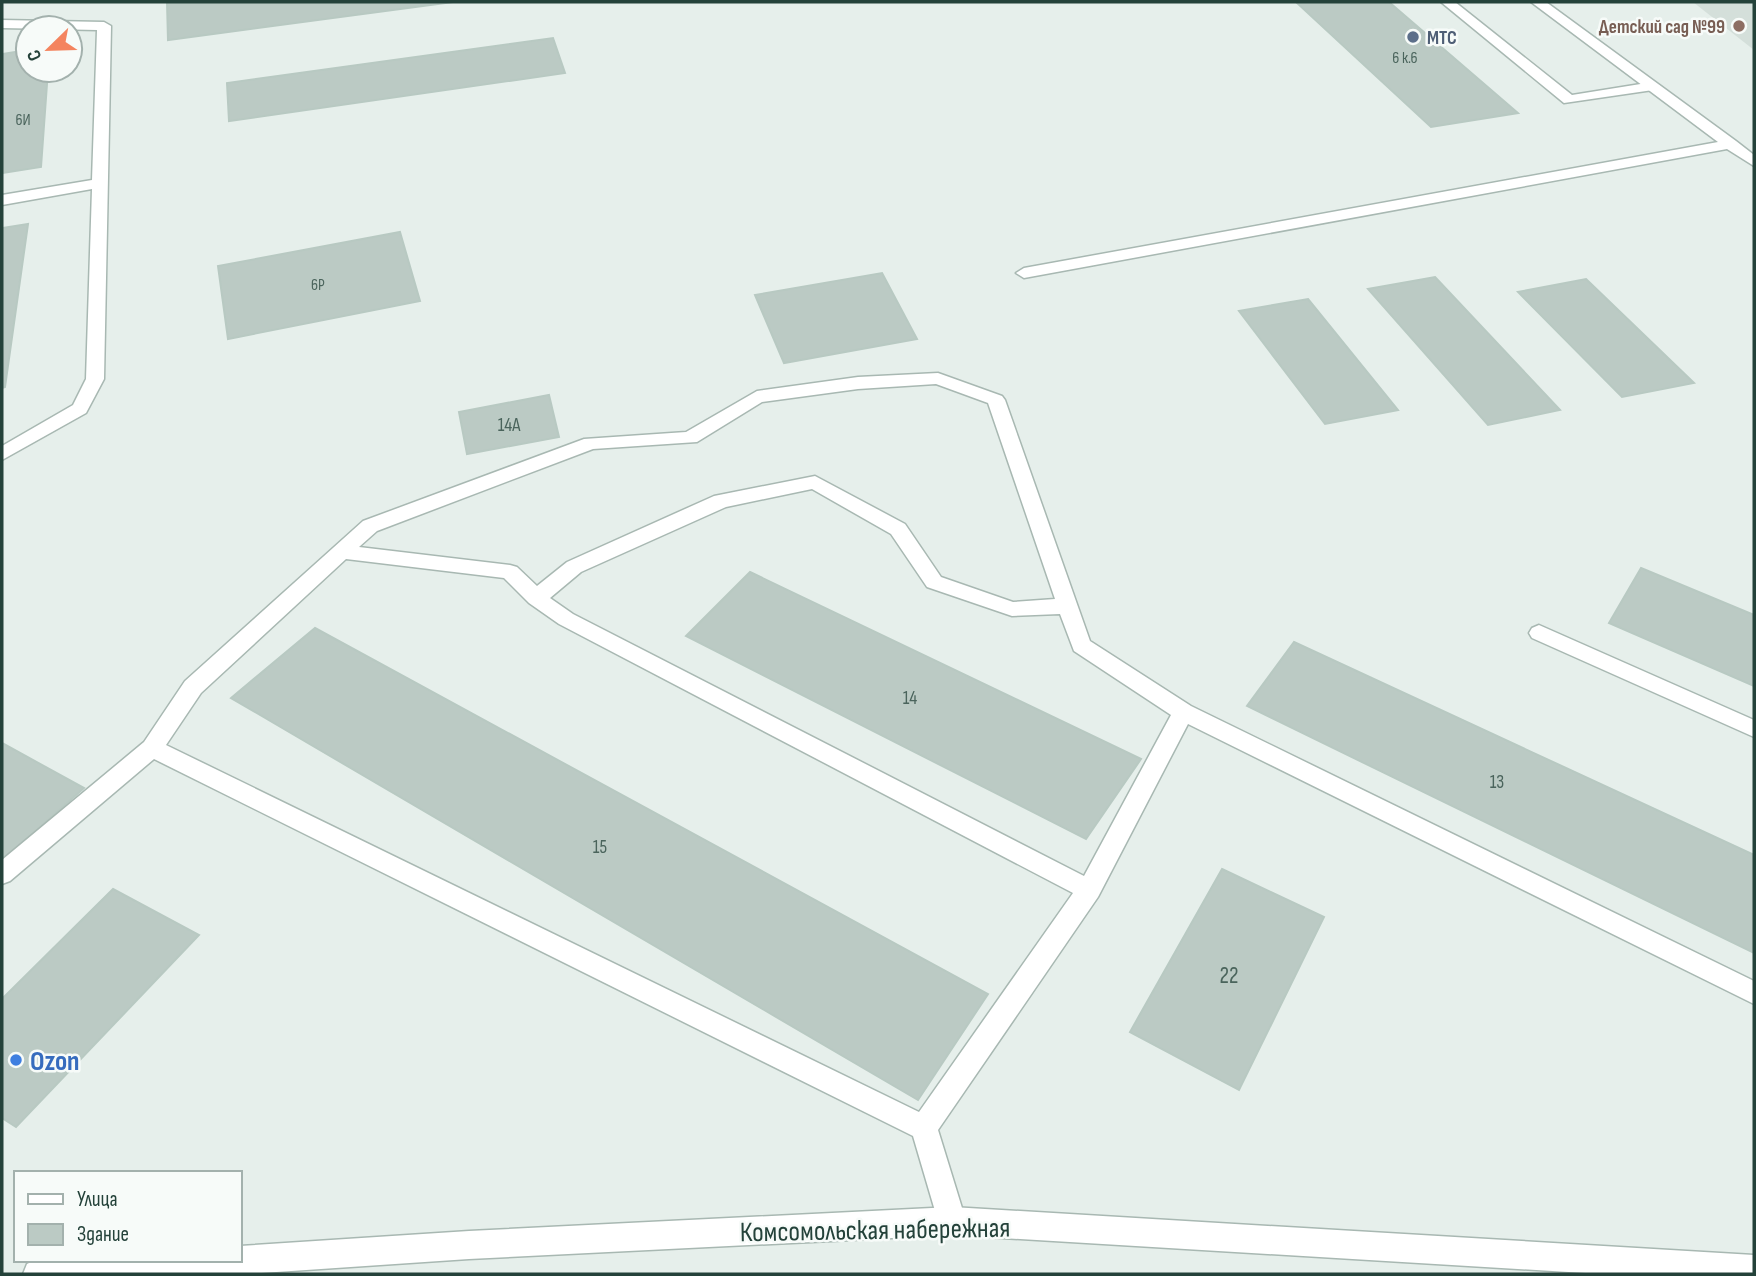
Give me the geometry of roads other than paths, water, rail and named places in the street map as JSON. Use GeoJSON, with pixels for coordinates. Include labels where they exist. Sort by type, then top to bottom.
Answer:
{"type":"FeatureCollection","features":[{"type":"Feature","properties":{"kind":"street"},"geometry":{"type":"LineString","coordinates":[[1447,2],[1569,100],[1653,86]]}},
{"type":"Feature","properties":{"kind":"street"},"geometry":{"type":"LineString","coordinates":[[1538,2],[1754,162]]}},
{"type":"Feature","properties":{"kind":"street"},"geometry":{"type":"LineString","coordinates":[[2,24],[104,26],[95,379],[80,409],[2,454]]}},
{"type":"Feature","properties":{"kind":"street"},"geometry":{"type":"LineString","coordinates":[[1024,273],[1731,144]]}},
{"type":"Feature","properties":{"kind":"street"},"geometry":{"type":"LineString","coordinates":[[2,200],[100,183]]}},
{"type":"Feature","properties":{"kind":"street"},"geometry":{"type":"LineString","coordinates":[[2,874],[152,748],[193,687],[370,526],[591,443],[690,439],[757,397],[858,383],[938,378],[996,400],[1081,646],[1183,712],[1754,993]]}},
{"type":"Feature","properties":{"kind":"street"},"geometry":{"type":"LineString","coordinates":[[536,598],[574,567],[721,501],[815,482],[898,529],[934,582],[1012,609],[1068,606]]}},
{"type":"Feature","properties":{"kind":"street"},"geometry":{"type":"LineString","coordinates":[[342,552],[509,572],[536,598],[566,619],[1090,890]]}},
{"type":"Feature","properties":{"kind":"street"},"geometry":{"type":"LineString","coordinates":[[1539,633],[1754,730]]}},
{"type":"Feature","properties":{"kind":"street"},"geometry":{"type":"LineString","coordinates":[[925,1128],[1090,890],[1183,712]]}},
{"type":"Feature","properties":{"kind":"street"},"geometry":{"type":"LineString","coordinates":[[152,748],[925,1128],[952,1221]]}},
{"type":"Feature","properties":{"kind":"street","name":"Комсомольская набережная"},"geometry":{"type":"LineString","coordinates":[[242,1260],[469,1245],[952,1221],[1754,1269]]}},
{"type":"Feature","properties":{"kind":"street","name":"Комсомольская набережная"},"geometry":{"type":"LineString","coordinates":[[37,1274],[216,1262]]}},
{"type":"Feature","properties":{"kind":"place","name":"Детский сад №99"},"geometry":{"type":"Point","coordinates":[1739,26]}},
{"type":"Feature","properties":{"kind":"place","name":"МТС"},"geometry":{"type":"Point","coordinates":[1413,37]}},
{"type":"Feature","properties":{"kind":"place","name":"Ozon"},"geometry":{"type":"Point","coordinates":[16,1060]}}]}
